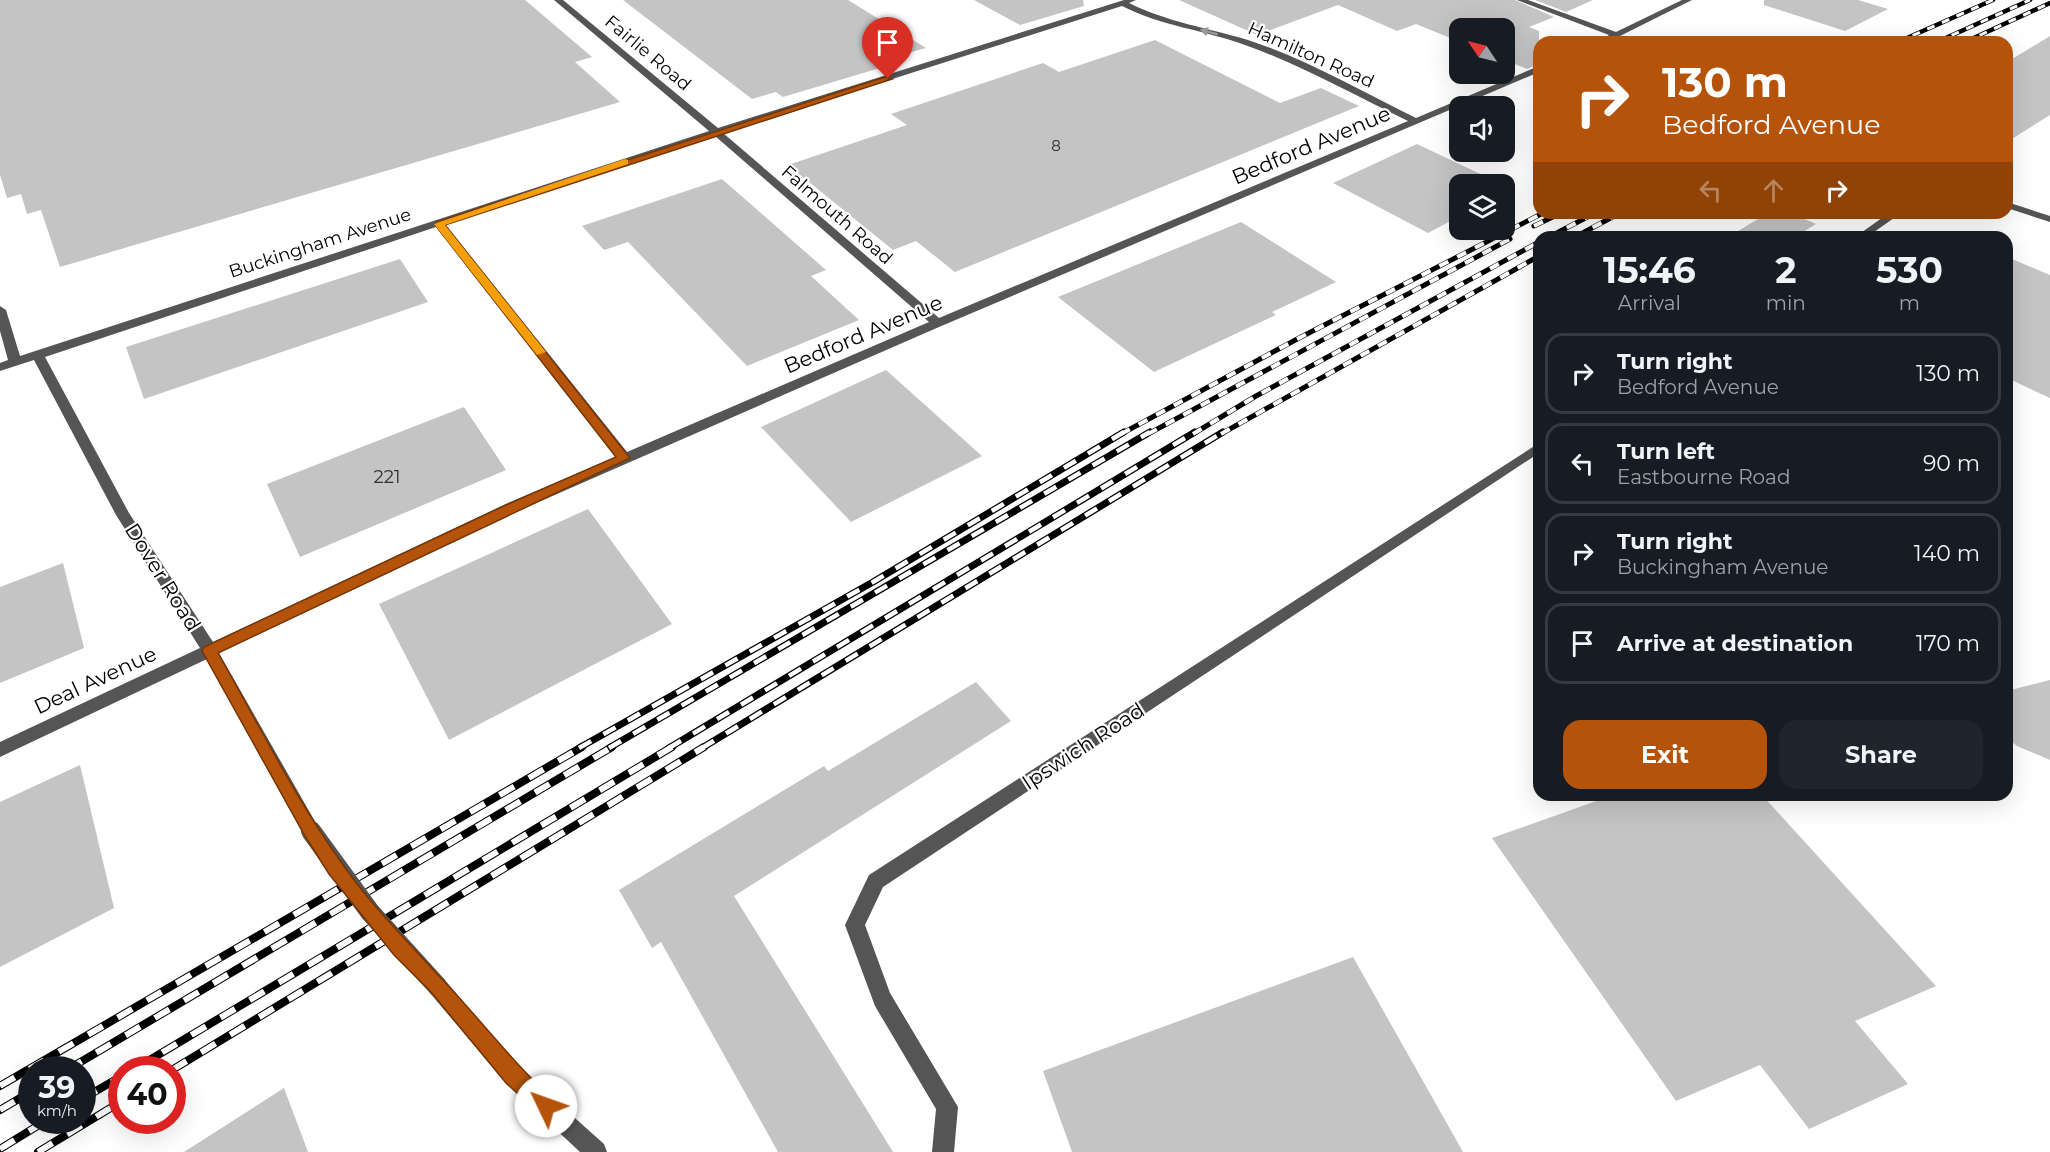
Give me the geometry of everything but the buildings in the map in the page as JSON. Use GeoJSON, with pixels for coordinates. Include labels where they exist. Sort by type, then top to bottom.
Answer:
{"type":"FeatureCollection","features":[{"type":"Feature","properties":{"kind":"street","name":"Fairlie Road"},"geometry":{"type":"LineString","coordinates":[[558,0],[716,132]]}},
{"type":"Feature","properties":{"kind":"street"},"geometry":{"type":"LineString","coordinates":[[1521,0],[1617,35],[1688,0]]}},
{"type":"Feature","properties":{"kind":"street","name":"Buckingham Avenue"},"geometry":{"type":"LineString","coordinates":[[0,367],[716,132],[1127,2]]}},
{"type":"Feature","properties":{"kind":"street","name":"Hamilton Road"},"geometry":{"type":"LineString","coordinates":[[1127,2],[1148,16],[1245,42],[1277,54],[1417,122]]}},
{"type":"Feature","properties":{"kind":"street","name":"Bedford Avenue"},"geometry":{"type":"LineString","coordinates":[[210,651],[513,507],[624,458],[1533,72]]}},
{"type":"Feature","properties":{"kind":"street","name":"Falmouth Road"},"geometry":{"type":"LineString","coordinates":[[716,132],[937,323]]}},
{"type":"Feature","properties":{"kind":"street"},"geometry":{"type":"LineString","coordinates":[[2013,207],[2050,219]]}},
{"type":"Feature","properties":{"kind":"street"},"geometry":{"type":"LineString","coordinates":[[1869,231],[1887,219]]}},
{"type":"Feature","properties":{"kind":"street"},"geometry":{"type":"LineString","coordinates":[[439,224],[624,458]]}},
{"type":"Feature","properties":{"kind":"street"},"geometry":{"type":"LineString","coordinates":[[0,310],[15,362]]}},
{"type":"Feature","properties":{"kind":"street","name":"Dover Road"},"geometry":{"type":"LineString","coordinates":[[38,354],[123,515],[210,651],[311,831],[335,868],[368,910],[437,986],[513,1076],[596,1152]]}},
{"type":"Feature","properties":{"kind":"street","name":"Ipswich Road"},"geometry":{"type":"LineString","coordinates":[[943,1152],[946,1107],[882,999],[855,926],[876,881],[1533,451]]}},
{"type":"Feature","properties":{"kind":"street","name":"Deal Avenue"},"geometry":{"type":"LineString","coordinates":[[0,750],[210,651]]}},
{"type":"Feature","properties":{"kind":"railway"},"geometry":{"type":"LineString","coordinates":[[1912,36],[1993,0]]}},
{"type":"Feature","properties":{"kind":"railway"},"geometry":{"type":"LineString","coordinates":[[1950,36],[2030,0]]}},
{"type":"Feature","properties":{"kind":"railway"},"geometry":{"type":"LineString","coordinates":[[1978,36],[2050,3]]}},
{"type":"Feature","properties":{"kind":"railway"},"geometry":{"type":"LineString","coordinates":[[1121,434],[1301,337],[1533,218]]}},
{"type":"Feature","properties":{"kind":"railway"},"geometry":{"type":"LineString","coordinates":[[1534,226],[1549,219]]}},
{"type":"Feature","properties":{"kind":"railway"},"geometry":{"type":"LineString","coordinates":[[1560,231],[1584,219]]}},
{"type":"Feature","properties":{"kind":"railway"},"geometry":{"type":"LineString","coordinates":[[1586,231],[1609,219]]}},
{"type":"Feature","properties":{"kind":"railway"},"geometry":{"type":"LineString","coordinates":[[1148,434],[1508,240]]}},
{"type":"Feature","properties":{"kind":"railway"},"geometry":{"type":"LineString","coordinates":[[1193,434],[1256,396],[1533,245]]}},
{"type":"Feature","properties":{"kind":"railway"},"geometry":{"type":"LineString","coordinates":[[1221,434],[1533,259]]}},
{"type":"Feature","properties":{"kind":"railway"},"geometry":{"type":"LineString","coordinates":[[579,748],[873,582],[1124,432]]}},
{"type":"Feature","properties":{"kind":"railway"},"geometry":{"type":"LineString","coordinates":[[609,748],[1150,432]]}},
{"type":"Feature","properties":{"kind":"railway"},"geometry":{"type":"LineString","coordinates":[[669,748],[1195,432]]}},
{"type":"Feature","properties":{"kind":"railway"},"geometry":{"type":"LineString","coordinates":[[702,748],[1223,432]]}},
{"type":"Feature","properties":{"kind":"railway"},"geometry":{"type":"LineString","coordinates":[[0,1086],[582,747]]}},
{"type":"Feature","properties":{"kind":"railway"},"geometry":{"type":"LineString","coordinates":[[91,1056],[612,747]]}},
{"type":"Feature","properties":{"kind":"railway"},"geometry":{"type":"LineString","coordinates":[[156,1056],[672,747]]}},
{"type":"Feature","properties":{"kind":"railway"},"geometry":{"type":"LineString","coordinates":[[186,1062],[704,747]]}},
{"type":"Feature","properties":{"kind":"railway"},"geometry":{"type":"LineString","coordinates":[[96,1091],[108,1084]]}},
{"type":"Feature","properties":{"kind":"railway"},"geometry":{"type":"LineString","coordinates":[[0,1110],[18,1099]]}},
{"type":"Feature","properties":{"kind":"railway"},"geometry":{"type":"LineString","coordinates":[[38,1152],[108,1110]]}},
{"type":"Feature","properties":{"kind":"railway"},"geometry":{"type":"LineString","coordinates":[[0,1149],[24,1134]]}},
{"type":"Feature","properties":{"kind":"slow traffic"},"geometry":{"type":"LineString","coordinates":[[541,352],[439,224],[625,162]]}},
{"type":"Feature","properties":{"kind":"route"},"geometry":{"type":"LineString","coordinates":[[546,1106],[513,1076],[437,986],[401,949],[335,868],[311,831],[210,651],[513,507],[624,458],[439,224],[716,132],[888,79]]}}]}
